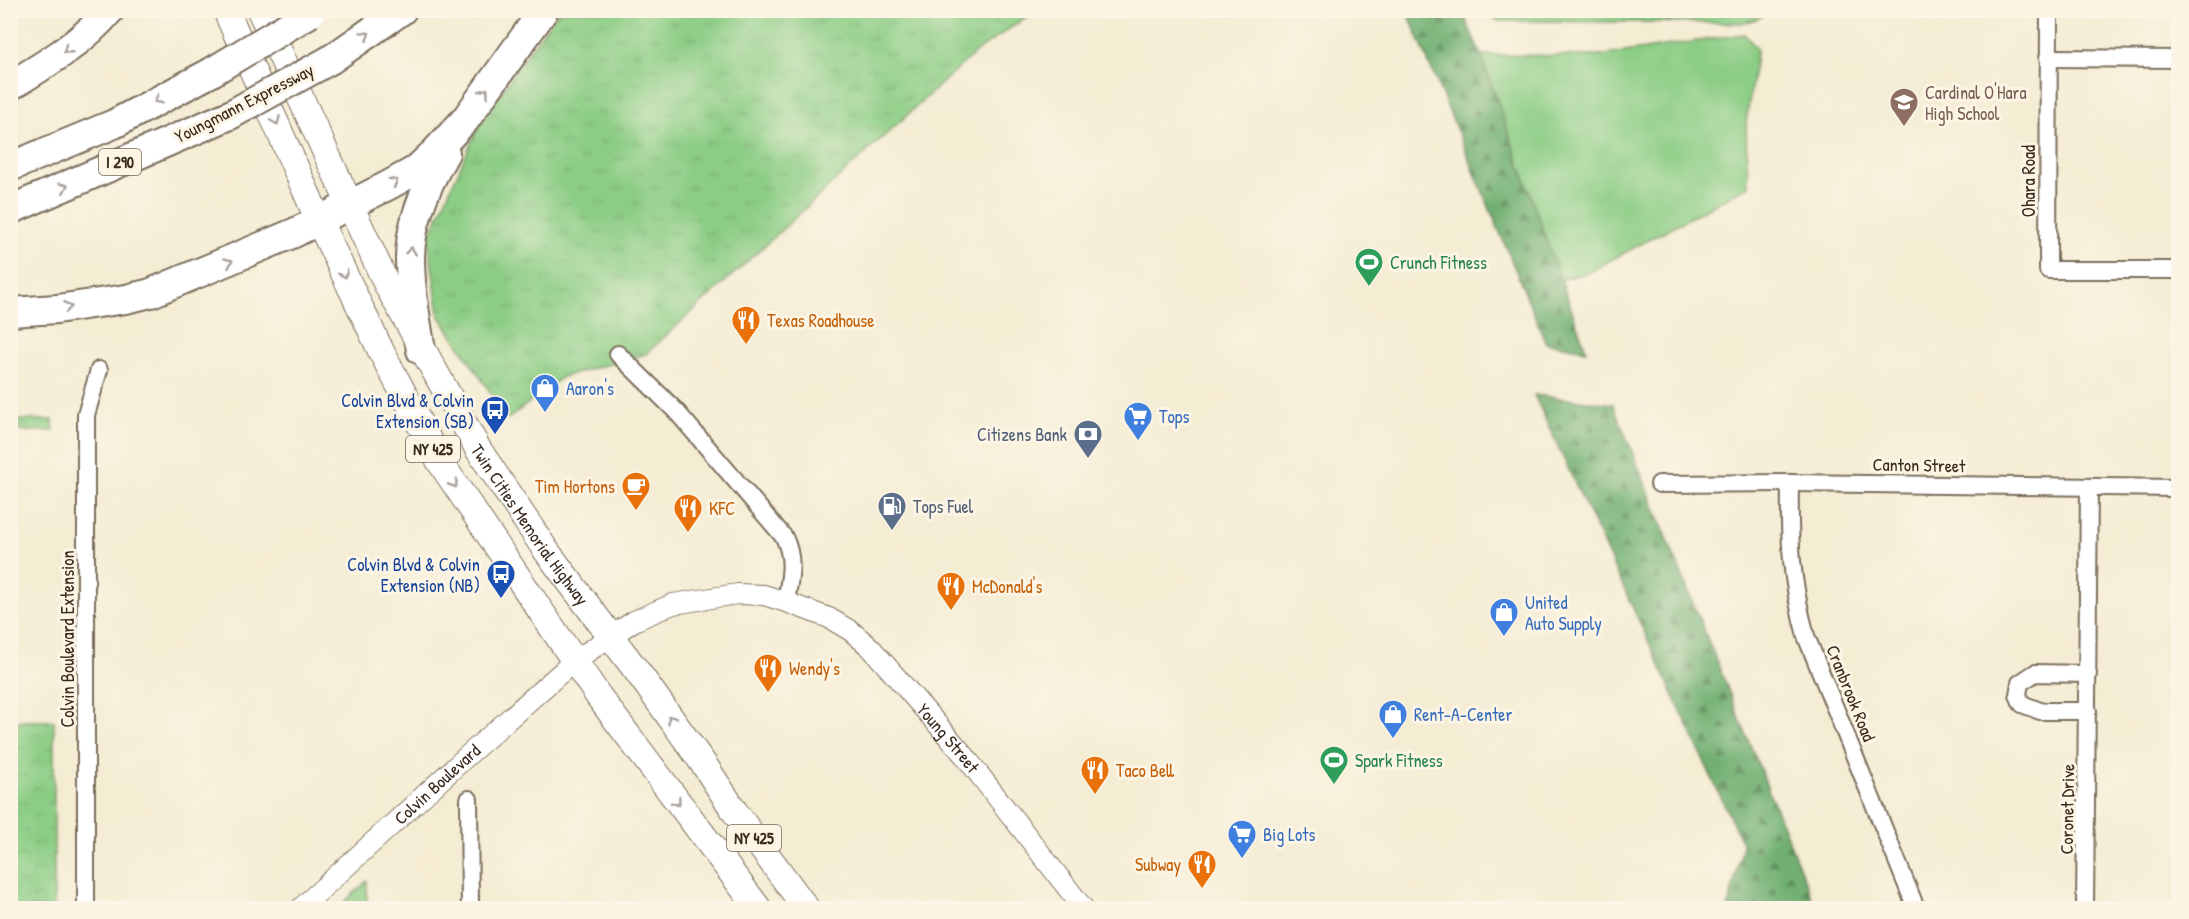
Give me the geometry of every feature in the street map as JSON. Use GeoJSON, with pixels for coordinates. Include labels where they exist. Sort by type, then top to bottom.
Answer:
{"type":"FeatureCollection","features":[{"type":"Feature","properties":{"kind":"highway"},"geometry":{"type":"LineString","coordinates":[[10,86],[63,53],[99,23],[110,10]]}},
{"type":"Feature","properties":{"kind":"highway","name":"Youngmann Expressway"},"geometry":{"type":"LineString","coordinates":[[10,210],[230,115],[330,60],[402,10]]}},
{"type":"Feature","properties":{"kind":"highway"},"geometry":{"type":"LineString","coordinates":[[422,350],[413,297],[410,258],[416,219],[426,188],[465,120],[544,10]]}},
{"type":"Feature","properties":{"kind":"highway","name":"I 290"},"geometry":{"type":"LineString","coordinates":[[10,167],[114,124],[210,73],[312,12]]}},
{"type":"Feature","properties":{"kind":"highway"},"geometry":{"type":"LineString","coordinates":[[10,312],[57,309],[126,299],[151,293],[197,276],[320,221],[416,170],[465,120]]}},
{"type":"Feature","properties":{"kind":"main road","name":"NY 425"},"geometry":{"type":"LineString","coordinates":[[226,10],[381,351],[440,462],[574,661],[758,909]]}},
{"type":"Feature","properties":{"kind":"main road","name":"Twin Cities Memorial Highway"},"geometry":{"type":"LineString","coordinates":[[260,10],[387,285],[478,449],[545,549],[705,766],[735,812],[806,909]]}},
{"type":"Feature","properties":{"kind":"street","name":"Ohara Road"},"geometry":{"type":"LineString","coordinates":[[2049,10],[2048,270],[2178,270]]}},
{"type":"Feature","properties":{"kind":"street"},"geometry":{"type":"LineString","coordinates":[[2048,58],[2178,59]]}},
{"type":"Feature","properties":{"kind":"street"},"geometry":{"type":"LineString","coordinates":[[618,354],[676,411],[784,537],[790,550],[791,562],[786,602]]}},
{"type":"Feature","properties":{"kind":"street","name":"Colvin Boulevard Extension"},"geometry":{"type":"LineString","coordinates":[[86,909],[86,415],[99,370]]}},
{"type":"Feature","properties":{"kind":"street","name":"Canton Street"},"geometry":{"type":"LineString","coordinates":[[1659,484],[1790,483],[2178,488]]}},
{"type":"Feature","properties":{"kind":"street","name":"Cranbrook Road"},"geometry":{"type":"LineString","coordinates":[[1790,483],[1789,538],[1792,571],[1797,604],[1806,636],[1916,909]]}},
{"type":"Feature","properties":{"kind":"street","name":"Coronet Drive"},"geometry":{"type":"LineString","coordinates":[[2085,909],[2089,487]]}},
{"type":"Feature","properties":{"kind":"street","name":"Young Street"},"geometry":{"type":"LineString","coordinates":[[574,661],[634,621],[673,604],[706,597],[738,594],[764,596],[829,618],[872,648],[964,755],[1083,909]]}},
{"type":"Feature","properties":{"kind":"street","name":"Colvin Boulevard"},"geometry":{"type":"LineString","coordinates":[[301,909],[466,756],[574,661]]}},
{"type":"Feature","properties":{"kind":"street"},"geometry":{"type":"LineString","coordinates":[[2088,674],[2035,673],[2020,683],[2018,695],[2022,704],[2040,711],[2088,711]]}},
{"type":"Feature","properties":{"kind":"street"},"geometry":{"type":"LineString","coordinates":[[469,800],[470,909]]}},
{"type":"Feature","properties":{"kind":"green space"},"geometry":{"type":"Polygon","coordinates":[[[559,11],[1035,11],[976,52],[646,354],[562,377],[508,419],[439,315],[428,239],[479,125],[559,11]]]}},
{"type":"Feature","properties":{"kind":"green space"},"geometry":{"type":"Polygon","coordinates":[[[1407,11],[1462,11],[1481,55],[1586,350],[1546,343],[1407,11]]]}},
{"type":"Feature","properties":{"kind":"green space"},"geometry":{"type":"Polygon","coordinates":[[[1473,11],[1721,13],[1771,11],[1757,19],[1743,23],[1499,21],[1473,11]]]}},
{"type":"Feature","properties":{"kind":"green space"},"geometry":{"type":"Polygon","coordinates":[[[1744,34],[1757,48],[1746,123],[1748,186],[1589,272],[1561,280],[1481,55],[1598,56],[1744,34]]]}},
{"type":"Feature","properties":{"kind":"green space"},"geometry":{"type":"Polygon","coordinates":[[[1534,395],[1613,404],[1816,908],[1766,908],[1765,906],[1762,908],[1728,908],[1743,845],[1534,395]]]}},
{"type":"Feature","properties":{"kind":"green space"},"geometry":{"type":"Polygon","coordinates":[[[10,420],[53,420],[54,431],[11,431],[10,420]]]}},
{"type":"Feature","properties":{"kind":"green space"},"geometry":{"type":"Polygon","coordinates":[[[10,721],[54,721],[54,908],[11,908],[10,721]]]}},
{"type":"Feature","properties":{"kind":"green space"},"geometry":{"type":"Polygon","coordinates":[[[367,881],[367,908],[338,908],[367,881]]]}},
{"type":"Feature","properties":{"kind":"place","name":"Cardinal O'Hara High School"},"geometry":{"type":"Point","coordinates":[1904,128]}},
{"type":"Feature","properties":{"kind":"place","name":"Crunch Fitness"},"geometry":{"type":"Point","coordinates":[1369,288]}},
{"type":"Feature","properties":{"kind":"place","name":"Texas Roadhouse"},"geometry":{"type":"Point","coordinates":[746,346]}},
{"type":"Feature","properties":{"kind":"place","name":"Aaron's"},"geometry":{"type":"Point","coordinates":[545,414]}},
{"type":"Feature","properties":{"kind":"place","name":"Colvin Blvd & Colvin Extension (SB)"},"geometry":{"type":"Point","coordinates":[495,436]}},
{"type":"Feature","properties":{"kind":"place","name":"Tops"},"geometry":{"type":"Point","coordinates":[1138,442]}},
{"type":"Feature","properties":{"kind":"place","name":"Citizens Bank"},"geometry":{"type":"Point","coordinates":[1088,460]}},
{"type":"Feature","properties":{"kind":"place","name":"Tim Hortons"},"geometry":{"type":"Point","coordinates":[636,512]}},
{"type":"Feature","properties":{"kind":"place","name":"Tops Fuel"},"geometry":{"type":"Point","coordinates":[892,532]}},
{"type":"Feature","properties":{"kind":"place","name":"KFC"},"geometry":{"type":"Point","coordinates":[688,534]}},
{"type":"Feature","properties":{"kind":"place","name":"Colvin Blvd & Colvin Extension (NB)"},"geometry":{"type":"Point","coordinates":[501,600]}},
{"type":"Feature","properties":{"kind":"place","name":"McDonald's"},"geometry":{"type":"Point","coordinates":[951,612]}},
{"type":"Feature","properties":{"kind":"place","name":"United Auto Supply"},"geometry":{"type":"Point","coordinates":[1504,638]}},
{"type":"Feature","properties":{"kind":"place","name":"Wendy's"},"geometry":{"type":"Point","coordinates":[768,694]}},
{"type":"Feature","properties":{"kind":"place","name":"Rent-A-Center"},"geometry":{"type":"Point","coordinates":[1393,740]}},
{"type":"Feature","properties":{"kind":"place","name":"Spark Fitness"},"geometry":{"type":"Point","coordinates":[1334,786]}},
{"type":"Feature","properties":{"kind":"place","name":"Taco Bell"},"geometry":{"type":"Point","coordinates":[1095,796]}},
{"type":"Feature","properties":{"kind":"place","name":"Big Lots"},"geometry":{"type":"Point","coordinates":[1242,860]}},
{"type":"Feature","properties":{"kind":"place","name":"Subway"},"geometry":{"type":"Point","coordinates":[1202,890]}}]}
